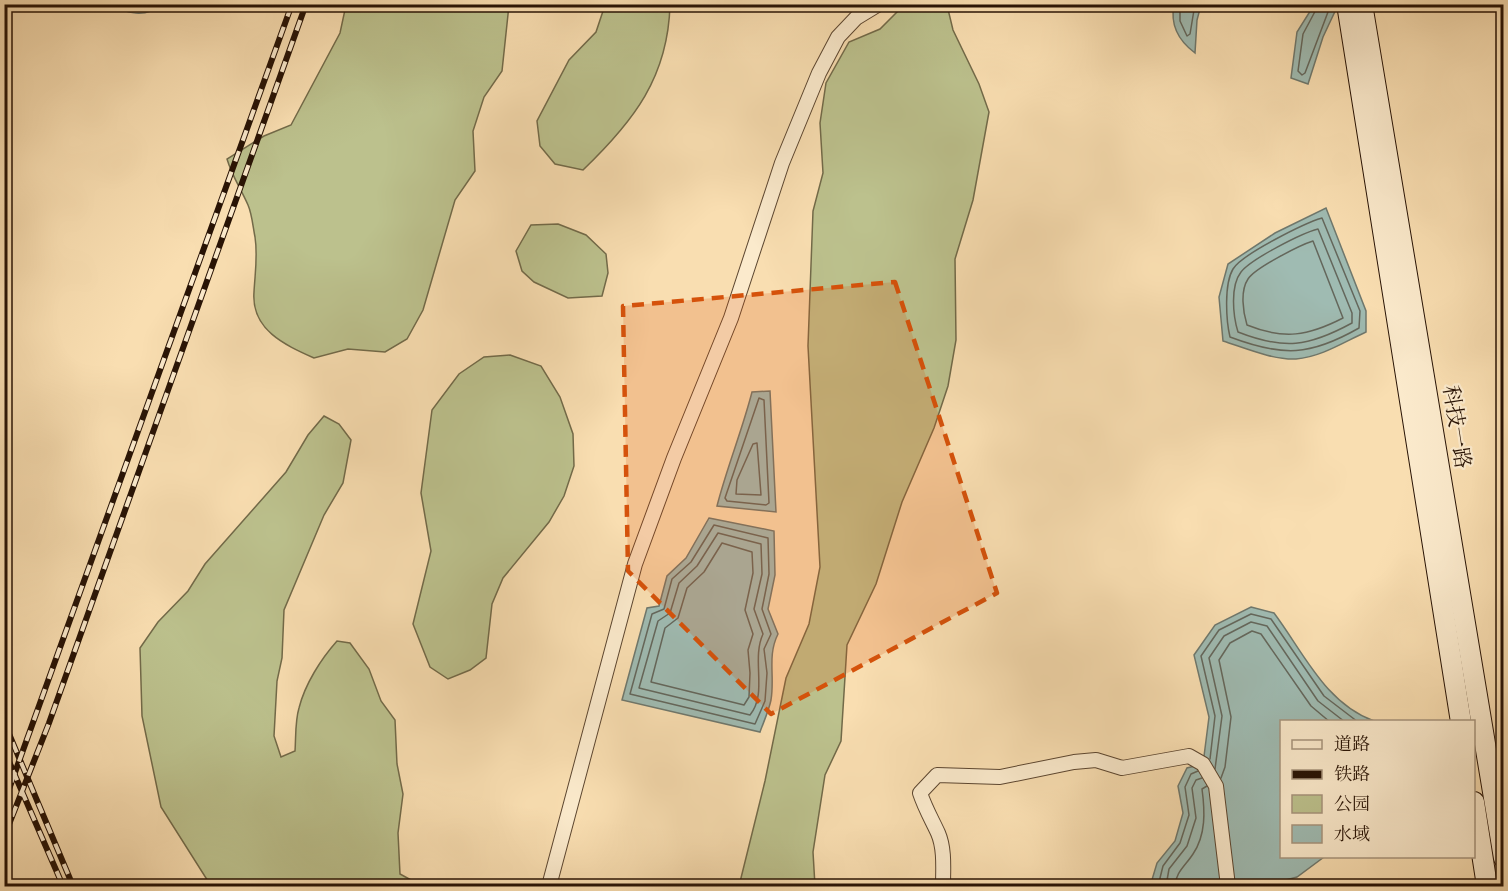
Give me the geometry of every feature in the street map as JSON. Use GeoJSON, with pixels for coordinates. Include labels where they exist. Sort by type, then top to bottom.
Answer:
{"type":"FeatureCollection","features":[{"type":"Feature","properties":{"kind":"main road","name":"科技一路"},"geometry":{"type":"LineString","coordinates":[[1347,4],[1461,720]]}},
{"type":"Feature","properties":{"kind":"main road","name":"科技一路"},"geometry":{"type":"LineString","coordinates":[[1362,4],[1503,858]]}},
{"type":"Feature","properties":{"kind":"main road"},"geometry":{"type":"LineString","coordinates":[[1475,814],[1487,886]]}},
{"type":"Feature","properties":{"kind":"street"},"geometry":{"type":"LineString","coordinates":[[549,886],[635,564],[674,458],[731,318],[782,164],[819,73],[838,37],[856,18],[879,4]]}},
{"type":"Feature","properties":{"kind":"street"},"geometry":{"type":"LineString","coordinates":[[943,886],[943,858],[939,835],[928,816],[920,793],[937,776],[1000,777],[1074,762],[1096,760],[1122,768],[1189,756],[1203,764],[1216,786],[1228,886]]}},
{"type":"Feature","properties":{"kind":"highlighted area"},"geometry":{"type":"Polygon","coordinates":[[[895,282],[997,593],[771,714],[628,571],[623,306],[895,282]]]}},
{"type":"Feature","properties":{"kind":"green space"},"geometry":{"type":"Polygon","coordinates":[[[346,5],[509,5],[502,71],[484,97],[473,131],[475,171],[455,200],[423,310],[407,339],[385,352],[348,349],[314,358],[281,341],[264,326],[258,317],[254,292],[256,251],[251,216],[227,159],[264,136],[291,125],[340,33],[346,5]]]}},
{"type":"Feature","properties":{"kind":"green space"},"geometry":{"type":"Polygon","coordinates":[[[605,5],[670,5],[663,54],[645,96],[618,134],[601,152],[583,170],[555,164],[540,146],[537,121],[569,60],[596,32],[605,5]]]}},
{"type":"Feature","properties":{"kind":"green space"},"geometry":{"type":"Polygon","coordinates":[[[904,5],[947,5],[953,30],[979,84],[989,112],[973,200],[955,259],[956,340],[948,386],[934,428],[902,502],[876,584],[847,645],[841,741],[825,775],[813,852],[815,886],[739,886],[765,781],[786,678],[809,624],[820,567],[808,346],[813,211],[823,173],[820,123],[826,83],[849,42],[880,29],[904,5]]]}},
{"type":"Feature","properties":{"kind":"green space"},"geometry":{"type":"Polygon","coordinates":[[[558,224],[586,235],[606,254],[608,273],[602,296],[568,298],[534,282],[522,271],[516,251],[531,225],[558,224]]]}},
{"type":"Feature","properties":{"kind":"green space"},"geometry":{"type":"Polygon","coordinates":[[[510,355],[541,366],[560,397],[573,434],[574,466],[564,496],[549,522],[503,578],[492,604],[486,658],[470,670],[448,679],[430,667],[413,624],[431,551],[421,493],[432,410],[459,374],[484,357],[510,355]]]}},
{"type":"Feature","properties":{"kind":"green space"},"geometry":{"type":"Polygon","coordinates":[[[324,416],[339,424],[351,440],[343,483],[324,515],[284,610],[282,658],[277,681],[274,736],[281,757],[295,751],[298,713],[309,681],[337,641],[350,643],[369,669],[381,701],[395,720],[397,764],[403,794],[398,833],[400,874],[422,886],[211,886],[161,807],[142,716],[140,648],[158,622],[188,591],[205,564],[286,472],[308,435],[324,416]]]}},
{"type":"Feature","properties":{"kind":"water"},"geometry":{"type":"Polygon","coordinates":[[[113,4],[158,5],[148,12],[136,13],[123,10],[113,4]]]}},
{"type":"Feature","properties":{"kind":"water"},"geometry":{"type":"Polygon","coordinates":[[[1174,5],[1201,5],[1197,20],[1195,53],[1184,43],[1177,32],[1173,19],[1174,5]]]}},
{"type":"Feature","properties":{"kind":"water"},"geometry":{"type":"Polygon","coordinates":[[[1314,5],[1338,5],[1323,37],[1308,84],[1291,78],[1297,32],[1314,5]]]}},
{"type":"Feature","properties":{"kind":"water"},"geometry":{"type":"Polygon","coordinates":[[[1326,208],[1366,311],[1366,332],[1323,352],[1296,359],[1269,356],[1223,341],[1219,297],[1228,264],[1275,233],[1326,208]]]}},
{"type":"Feature","properties":{"kind":"water"},"geometry":{"type":"Polygon","coordinates":[[[770,391],[776,512],[717,506],[752,392],[770,391]]]}},
{"type":"Feature","properties":{"kind":"water"},"geometry":{"type":"Polygon","coordinates":[[[709,518],[774,531],[775,575],[768,609],[778,634],[772,658],[771,700],[760,732],[622,700],[647,608],[659,606],[667,576],[686,558],[709,518]]]}},
{"type":"Feature","properties":{"kind":"water"},"geometry":{"type":"Polygon","coordinates":[[[1251,607],[1274,613],[1329,689],[1357,713],[1372,720],[1280,720],[1280,858],[1323,858],[1297,877],[1264,886],[1154,886],[1151,883],[1157,863],[1175,841],[1183,813],[1178,786],[1187,768],[1203,764],[1209,717],[1194,655],[1215,625],[1251,607]]]}},
{"type":"Feature","properties":{"kind":"railway"},"geometry":{"type":"LineString","coordinates":[[4,803],[292,4]]}},
{"type":"Feature","properties":{"kind":"railway"},"geometry":{"type":"LineString","coordinates":[[4,837],[49,723],[306,4]]}},
{"type":"Feature","properties":{"kind":"railway"},"geometry":{"type":"LineString","coordinates":[[4,722],[73,886]]}},
{"type":"Feature","properties":{"kind":"railway"},"geometry":{"type":"LineString","coordinates":[[4,750],[63,886]]}}]}
